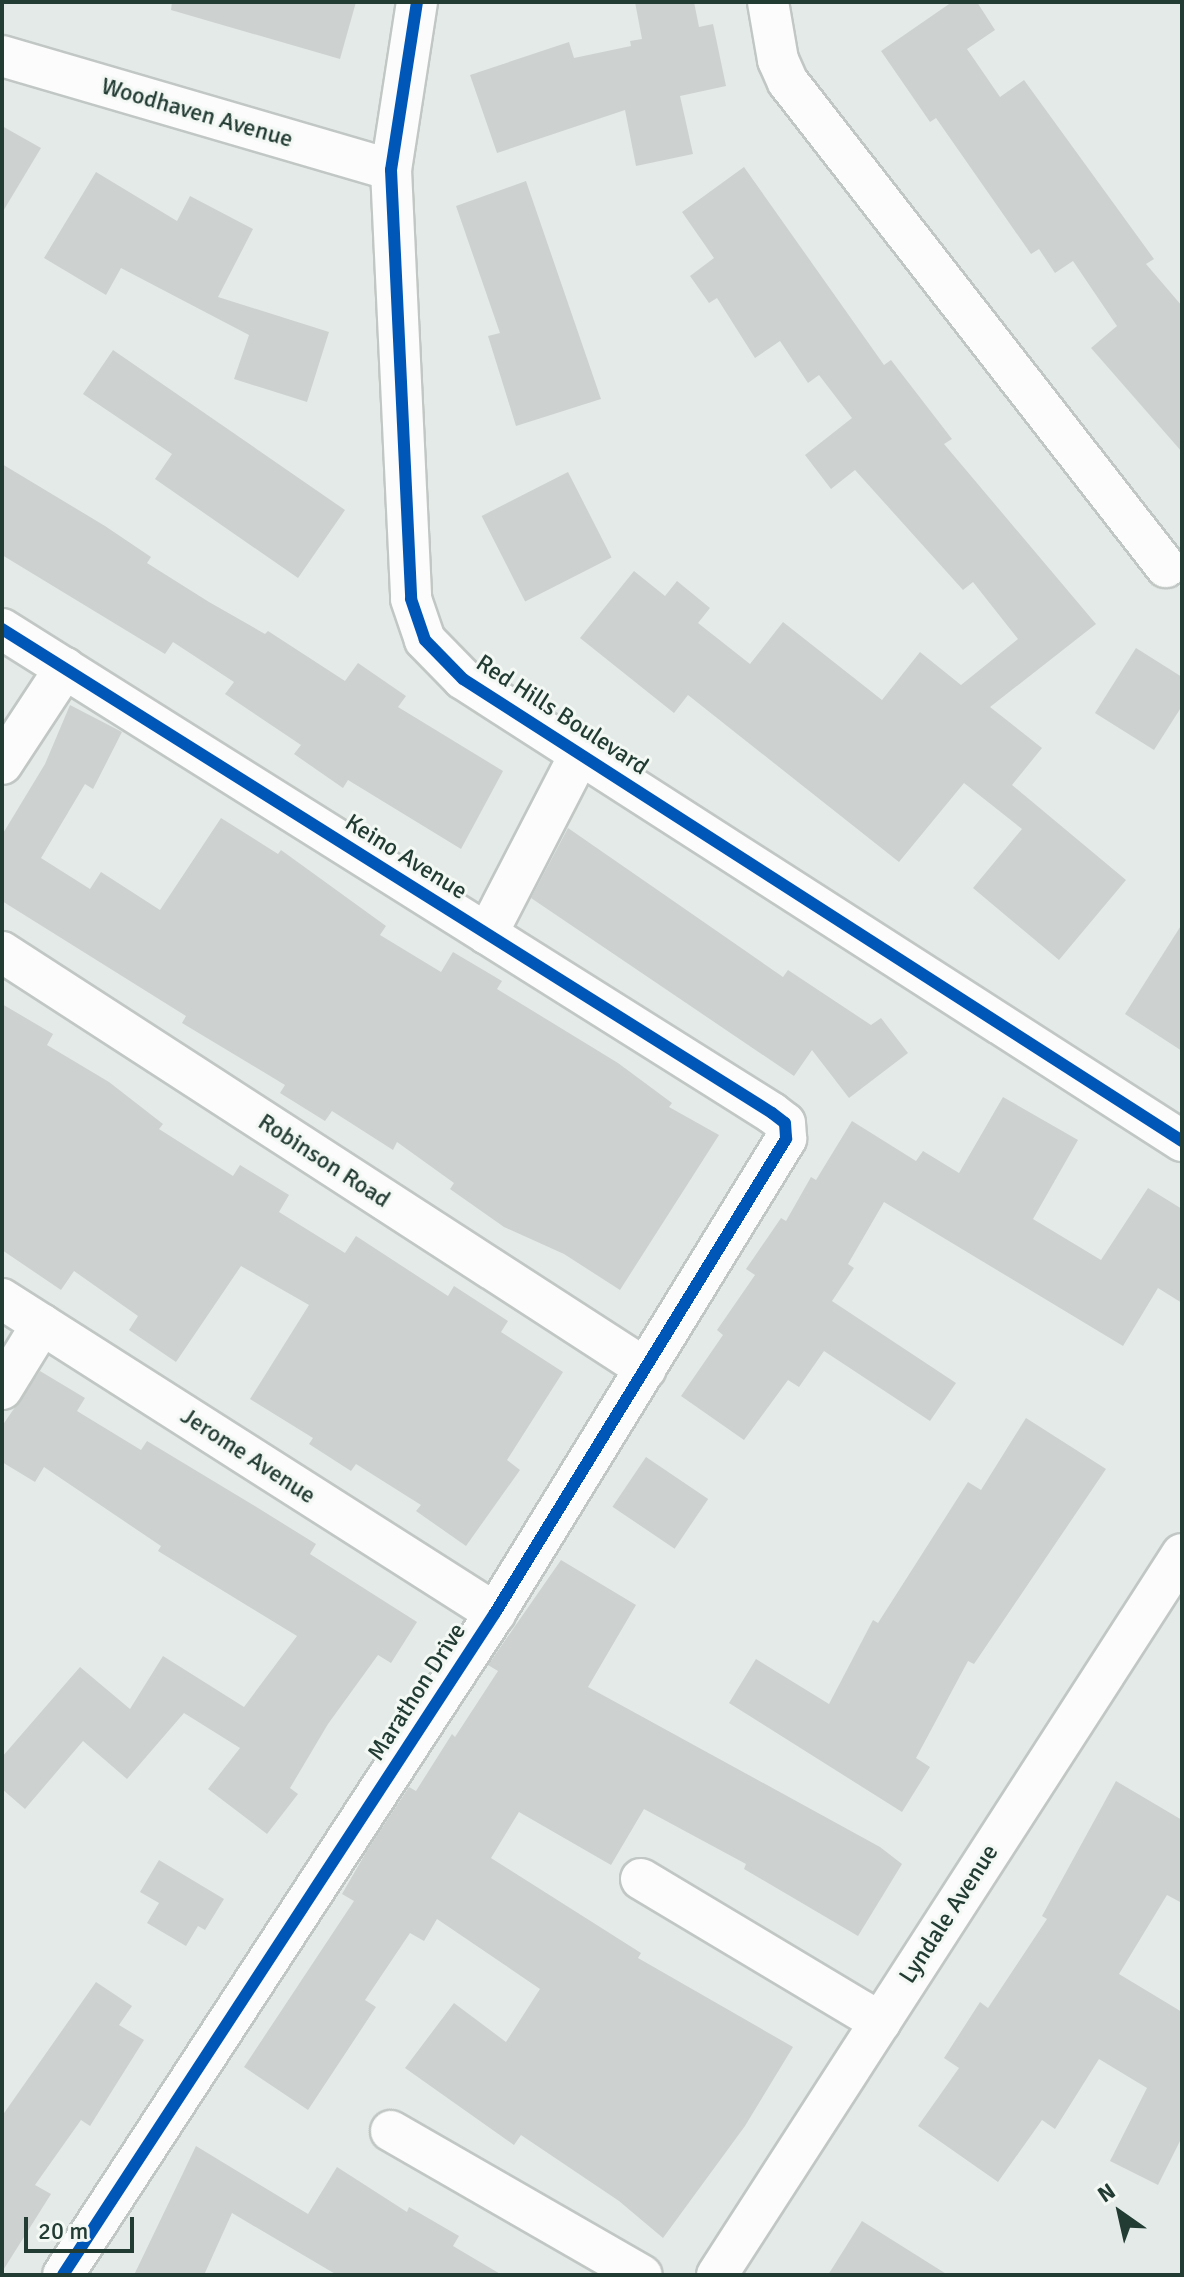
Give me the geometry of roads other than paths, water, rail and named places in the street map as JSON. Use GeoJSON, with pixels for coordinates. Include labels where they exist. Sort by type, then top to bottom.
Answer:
{"type":"FeatureCollection","features":[{"type":"Feature","properties":{"kind":"street","name":"Red Hills Boulevard"},"geometry":{"type":"LineString","coordinates":[[417,2],[391,170],[411,599],[425,640],[463,679],[1182,1141]]}},
{"type":"Feature","properties":{"kind":"street"},"geometry":{"type":"LineString","coordinates":[[768,2],[778,60],[788,82],[1166,567]]}},
{"type":"Feature","properties":{"kind":"street","name":"Woodhaven Avenue"},"geometry":{"type":"LineString","coordinates":[[2,56],[391,170]]}},
{"type":"Feature","properties":{"kind":"street","name":"Keino Avenue"},"geometry":{"type":"LineString","coordinates":[[2,629],[785,1123]]}},
{"type":"Feature","properties":{"kind":"street"},"geometry":{"type":"LineString","coordinates":[[2,764],[65,668]]}},
{"type":"Feature","properties":{"kind":"street"},"geometry":{"type":"LineString","coordinates":[[487,934],[580,754]]}},
{"type":"Feature","properties":{"kind":"street","name":"Robinson Road"},"geometry":{"type":"LineString","coordinates":[[2,952],[646,1369]]}},
{"type":"Feature","properties":{"kind":"street","name":"Marathon Drive"},"geometry":{"type":"LineString","coordinates":[[63,2275],[495,1613],[786,1139],[785,1123]]}},
{"type":"Feature","properties":{"kind":"street","name":"Jerome Avenue"},"geometry":{"type":"LineString","coordinates":[[2,1299],[495,1613]]}},
{"type":"Feature","properties":{"kind":"street"},"geometry":{"type":"LineString","coordinates":[[2,1389],[42,1324]]}},
{"type":"Feature","properties":{"kind":"street","name":"Lyndale Avenue"},"geometry":{"type":"LineString","coordinates":[[717,2275],[1182,1554]]}},
{"type":"Feature","properties":{"kind":"street"},"geometry":{"type":"LineString","coordinates":[[641,1879],[880,2022]]}},
{"type":"Feature","properties":{"kind":"street"},"geometry":{"type":"LineString","coordinates":[[391,2131],[641,2275]]}}]}
